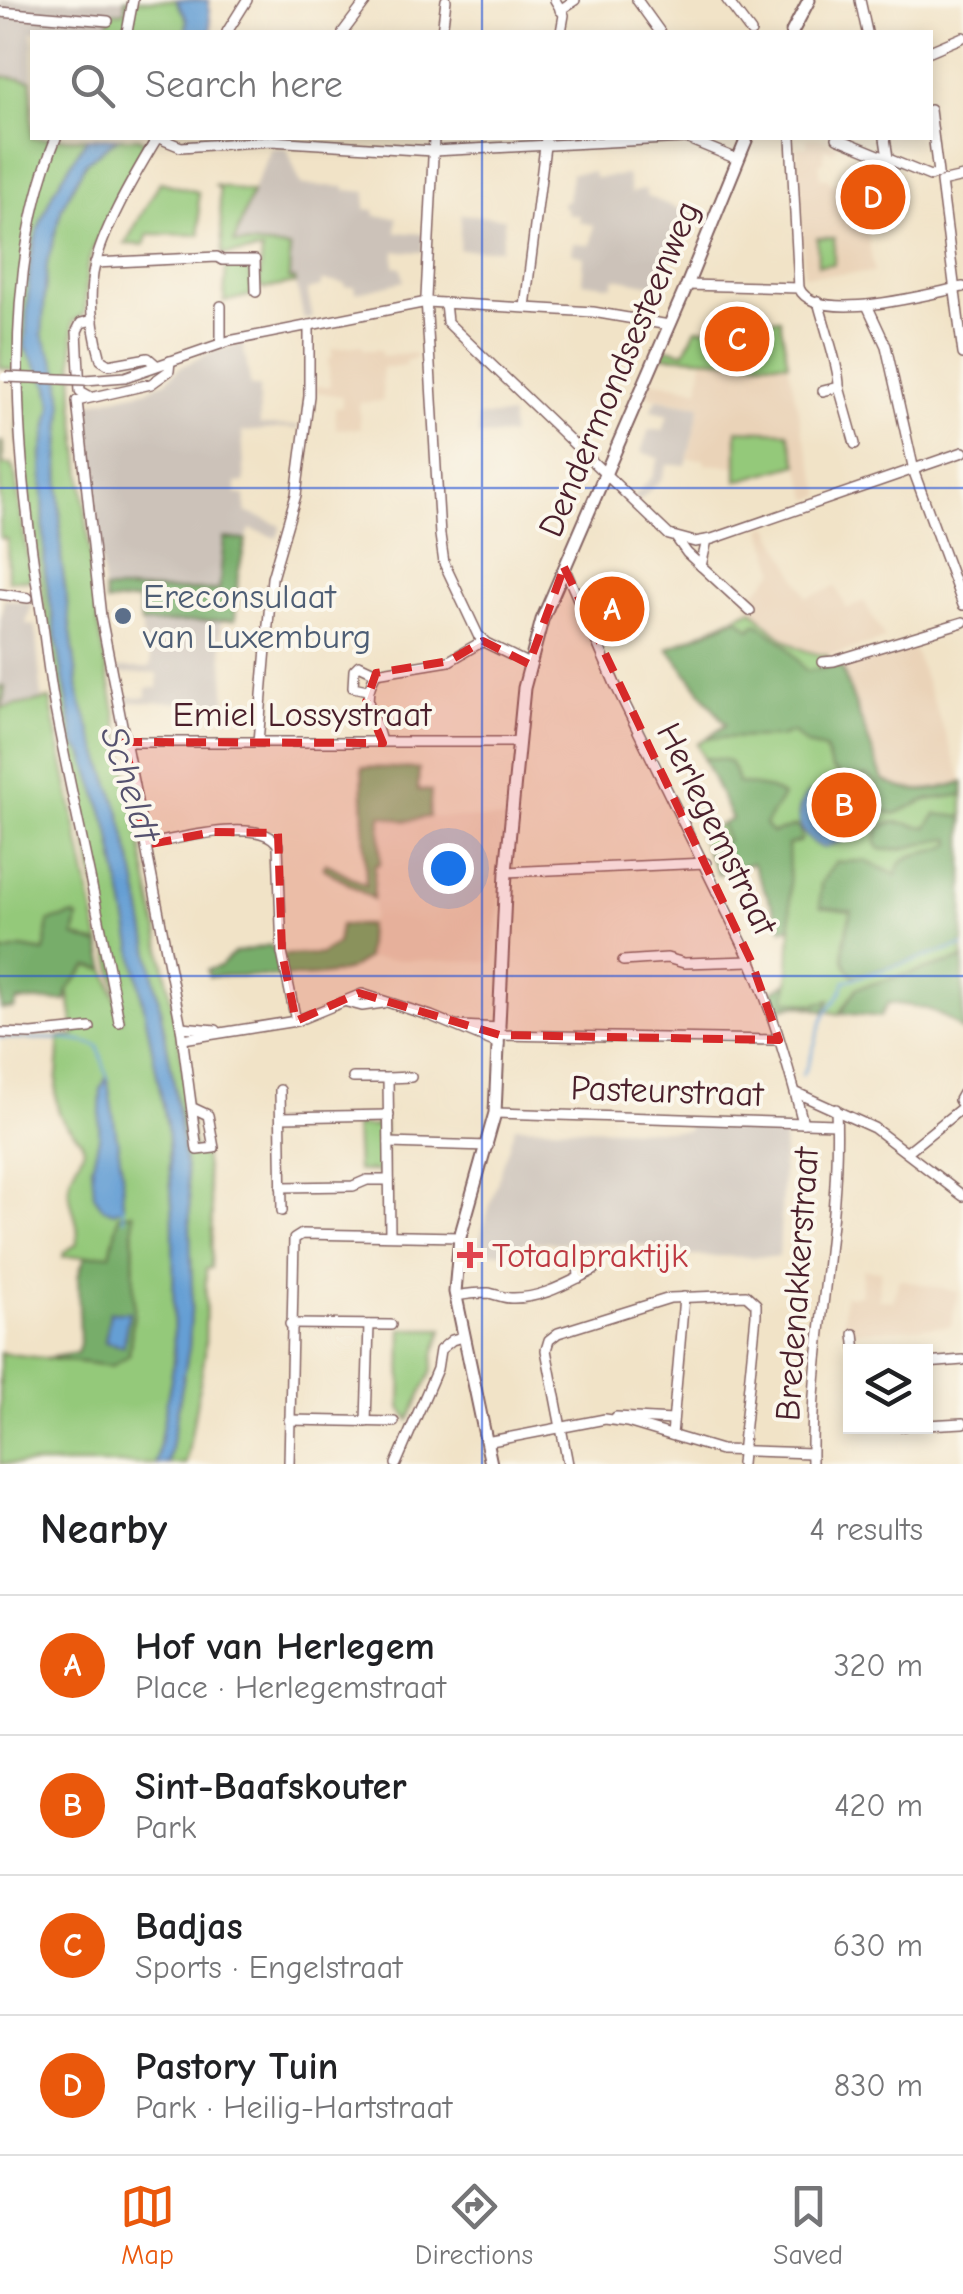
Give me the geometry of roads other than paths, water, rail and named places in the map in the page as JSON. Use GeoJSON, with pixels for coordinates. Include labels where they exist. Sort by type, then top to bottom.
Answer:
{"type":"FeatureCollection","features":[{"type":"Feature","properties":{"kind":"main road"},"geometry":{"type":"LineString","coordinates":[[793,30],[809,0]]}},
{"type":"Feature","properties":{"kind":"main road","name":"Dendermondsesteenweg"},"geometry":{"type":"LineString","coordinates":[[491,1464],[456,1296],[460,1237],[495,1112],[506,872],[529,664],[542,620],[746,140]]}},
{"type":"Feature","properties":{"kind":"street"},"geometry":{"type":"LineString","coordinates":[[127,30],[133,0]]}},
{"type":"Feature","properties":{"kind":"street"},"geometry":{"type":"LineString","coordinates":[[228,30],[247,0]]}},
{"type":"Feature","properties":{"kind":"street"},"geometry":{"type":"LineString","coordinates":[[344,30],[367,0]]}},
{"type":"Feature","properties":{"kind":"street"},"geometry":{"type":"LineString","coordinates":[[442,30],[446,0]]}},
{"type":"Feature","properties":{"kind":"street"},"geometry":{"type":"LineString","coordinates":[[562,30],[564,15],[558,5],[575,0]]}},
{"type":"Feature","properties":{"kind":"street"},"geometry":{"type":"LineString","coordinates":[[637,0],[659,30]]}},
{"type":"Feature","properties":{"kind":"street"},"geometry":{"type":"LineString","coordinates":[[727,0],[750,30]]}},
{"type":"Feature","properties":{"kind":"street"},"geometry":{"type":"LineString","coordinates":[[860,0],[866,30]]}},
{"type":"Feature","properties":{"kind":"street"},"geometry":{"type":"LineString","coordinates":[[0,12],[108,21]]}},
{"type":"Feature","properties":{"kind":"street"},"geometry":{"type":"LineString","coordinates":[[933,50],[963,37]]}},
{"type":"Feature","properties":{"kind":"street"},"geometry":{"type":"LineString","coordinates":[[933,132],[959,288],[963,354]]}},
{"type":"Feature","properties":{"kind":"street"},"geometry":{"type":"LineString","coordinates":[[55,140],[35,183],[20,231],[9,306],[5,379],[50,682],[118,1022]]}},
{"type":"Feature","properties":{"kind":"street"},"geometry":{"type":"LineString","coordinates":[[156,381],[156,365],[148,358],[109,365],[104,362],[92,320],[91,284],[96,263],[157,140]]}},
{"type":"Feature","properties":{"kind":"street"},"geometry":{"type":"LineString","coordinates":[[163,140],[181,147],[260,140]]}},
{"type":"Feature","properties":{"kind":"street"},"geometry":{"type":"LineString","coordinates":[[285,140],[434,151],[592,140]]}},
{"type":"Feature","properties":{"kind":"street"},"geometry":{"type":"LineString","coordinates":[[434,140],[427,302],[444,563],[481,638],[529,664]]}},
{"type":"Feature","properties":{"kind":"street"},"geometry":{"type":"LineString","coordinates":[[690,140],[738,158]]}},
{"type":"Feature","properties":{"kind":"street"},"geometry":{"type":"LineString","coordinates":[[791,140],[800,294],[840,308],[959,288]]}},
{"type":"Feature","properties":{"kind":"street"},"geometry":{"type":"LineString","coordinates":[[842,140],[930,176],[963,177]]}},
{"type":"Feature","properties":{"kind":"street"},"geometry":{"type":"LineString","coordinates":[[885,140],[888,158]]}},
{"type":"Feature","properties":{"kind":"street"},"geometry":{"type":"LineString","coordinates":[[524,308],[546,141]]}},
{"type":"Feature","properties":{"kind":"street"},"geometry":{"type":"LineString","coordinates":[[96,263],[217,257],[255,260],[256,292]]}},
{"type":"Feature","properties":{"kind":"street"},"geometry":{"type":"LineString","coordinates":[[687,285],[798,288]]}},
{"type":"Feature","properties":{"kind":"street"},"geometry":{"type":"LineString","coordinates":[[818,301],[855,444]]}},
{"type":"Feature","properties":{"kind":"street"},"geometry":{"type":"LineString","coordinates":[[5,379],[125,377],[221,344],[427,302],[593,312],[670,325]]}},
{"type":"Feature","properties":{"kind":"street"},"geometry":{"type":"LineString","coordinates":[[445,302],[448,322],[750,610]]}},
{"type":"Feature","properties":{"kind":"street"},"geometry":{"type":"LineString","coordinates":[[867,305],[886,346],[914,470],[963,606]]}},
{"type":"Feature","properties":{"kind":"street"},"geometry":{"type":"LineString","coordinates":[[221,344],[222,306]]}},
{"type":"Feature","properties":{"kind":"street"},"geometry":{"type":"LineString","coordinates":[[92,320],[80,323],[78,331],[80,391],[92,396]]}},
{"type":"Feature","properties":{"kind":"street"},"geometry":{"type":"LineString","coordinates":[[258,742],[272,578],[296,495],[309,396],[309,326]]}},
{"type":"Feature","properties":{"kind":"street"},"geometry":{"type":"LineString","coordinates":[[170,362],[169,370],[156,381],[77,401],[100,617],[181,1027],[193,1108]]}},
{"type":"Feature","properties":{"kind":"street"},"geometry":{"type":"LineString","coordinates":[[823,392],[839,387]]}},
{"type":"Feature","properties":{"kind":"street"},"geometry":{"type":"LineString","coordinates":[[678,539],[707,540],[963,452]]}},
{"type":"Feature","properties":{"kind":"street"},"geometry":{"type":"LineString","coordinates":[[701,566],[707,540]]}},
{"type":"Feature","properties":{"kind":"street","name":"Herlegemstraat"},"geometry":{"type":"LineString","coordinates":[[564,567],[615,684],[751,961],[797,1093],[802,1123]]}},
{"type":"Feature","properties":{"kind":"street"},"geometry":{"type":"LineString","coordinates":[[0,594],[28,598]]}},
{"type":"Feature","properties":{"kind":"street"},"geometry":{"type":"LineString","coordinates":[[823,662],[963,622]]}},
{"type":"Feature","properties":{"kind":"street"},"geometry":{"type":"LineString","coordinates":[[367,690],[354,687],[354,670],[359,666],[376,673],[449,661],[481,638]]}},
{"type":"Feature","properties":{"kind":"street"},"geometry":{"type":"LineString","coordinates":[[376,673],[366,702],[374,720],[376,742]]}},
{"type":"Feature","properties":{"kind":"street","name":"Emiel Lossystraat"},"geometry":{"type":"LineString","coordinates":[[124,742],[518,742]]}},
{"type":"Feature","properties":{"kind":"street"},"geometry":{"type":"LineString","coordinates":[[146,845],[214,832],[266,832],[274,836],[278,845],[282,953],[296,1021]]}},
{"type":"Feature","properties":{"kind":"street"},"geometry":{"type":"LineString","coordinates":[[506,872],[706,863]]}},
{"type":"Feature","properties":{"kind":"street"},"geometry":{"type":"LineString","coordinates":[[623,961],[751,961]]}},
{"type":"Feature","properties":{"kind":"street"},"geometry":{"type":"LineString","coordinates":[[183,1039],[296,1021],[347,1002],[362,1006],[388,1003],[453,1026],[500,1036],[779,1040]]}},
{"type":"Feature","properties":{"kind":"street"},"geometry":{"type":"LineString","coordinates":[[453,1026],[500,1036]]}},
{"type":"Feature","properties":{"kind":"street"},"geometry":{"type":"LineString","coordinates":[[181,1027],[224,1031]]}},
{"type":"Feature","properties":{"kind":"street"},"geometry":{"type":"LineString","coordinates":[[0,1033],[90,1028]]}},
{"type":"Feature","properties":{"kind":"street"},"geometry":{"type":"LineString","coordinates":[[353,1078],[411,1077]]}},
{"type":"Feature","properties":{"kind":"street"},"geometry":{"type":"LineString","coordinates":[[388,1078],[390,1235]]}},
{"type":"Feature","properties":{"kind":"street"},"geometry":{"type":"LineString","coordinates":[[280,1090],[282,1210]]}},
{"type":"Feature","properties":{"kind":"street"},"geometry":{"type":"LineString","coordinates":[[907,1152],[963,1106],[963,1092]]}},
{"type":"Feature","properties":{"kind":"street"},"geometry":{"type":"LineString","coordinates":[[797,1093],[874,1128],[963,1196]]}},
{"type":"Feature","properties":{"kind":"street","name":"Bredenakkerstraat"},"geometry":{"type":"LineString","coordinates":[[812,1458],[834,1202],[836,1109]]}},
{"type":"Feature","properties":{"kind":"street","name":"Pasteurstraat"},"geometry":{"type":"LineString","coordinates":[[495,1112],[836,1124]]}},
{"type":"Feature","properties":{"kind":"street"},"geometry":{"type":"LineString","coordinates":[[281,1118],[389,1114]]}},
{"type":"Feature","properties":{"kind":"street"},"geometry":{"type":"LineString","coordinates":[[389,1143],[488,1146]]}},
{"type":"Feature","properties":{"kind":"street"},"geometry":{"type":"LineString","coordinates":[[281,1187],[353,1186],[367,1180],[389,1180]]}},
{"type":"Feature","properties":{"kind":"street"},"geometry":{"type":"LineString","coordinates":[[288,1464],[292,1242],[302,1234],[460,1237]]}},
{"type":"Feature","properties":{"kind":"street"},"geometry":{"type":"LineString","coordinates":[[456,1296],[540,1296],[579,1278]]}},
{"type":"Feature","properties":{"kind":"street"},"geometry":{"type":"LineString","coordinates":[[568,1464],[546,1350],[549,1340],[558,1333],[670,1298],[746,1295],[756,1304],[741,1464]]}},
{"type":"Feature","properties":{"kind":"street"},"geometry":{"type":"LineString","coordinates":[[672,1436],[684,1298]]}},
{"type":"Feature","properties":{"kind":"street"},"geometry":{"type":"LineString","coordinates":[[290,1324],[391,1325]]}},
{"type":"Feature","properties":{"kind":"street"},"geometry":{"type":"LineString","coordinates":[[366,1422],[369,1325]]}},
{"type":"Feature","properties":{"kind":"street"},"geometry":{"type":"LineString","coordinates":[[854,1334],[855,1344]]}},
{"type":"Feature","properties":{"kind":"street"},"geometry":{"type":"LineString","coordinates":[[396,1464],[437,1369],[440,1350],[462,1337]]}},
{"type":"Feature","properties":{"kind":"street"},"geometry":{"type":"LineString","coordinates":[[933,1362],[963,1360]]}},
{"type":"Feature","properties":{"kind":"street"},"geometry":{"type":"LineString","coordinates":[[486,1442],[627,1416],[673,1420]]}},
{"type":"Feature","properties":{"kind":"street"},"geometry":{"type":"LineString","coordinates":[[605,1419],[721,1450],[812,1458]]}},
{"type":"Feature","properties":{"kind":"street"},"geometry":{"type":"LineString","coordinates":[[289,1420],[394,1422]]}},
{"type":"Feature","properties":{"kind":"street"},"geometry":{"type":"LineString","coordinates":[[933,1424],[963,1422]]}},
{"type":"Feature","properties":{"kind":"water"},"geometry":{"type":"Polygon","coordinates":[[[176,0],[208,0],[211,30],[186,30],[187,19],[176,0]]]}},
{"type":"Feature","properties":{"kind":"water"},"geometry":{"type":"Polygon","coordinates":[[[86,140],[115,140],[86,162],[62,207],[47,264],[42,335],[60,373],[61,558],[80,700],[120,813],[135,874],[173,1078],[189,1194],[189,1347],[168,1464],[156,1464],[174,1361],[173,1217],[167,1126],[110,832],[84,755],[75,744],[45,572],[42,454],[52,406],[49,387],[25,348],[30,262],[53,192],[86,140]]]}},
{"type":"Feature","properties":{"kind":"water"},"geometry":{"type":"Polygon","coordinates":[[[839,786],[845,790],[859,814],[858,828],[848,838],[824,848],[816,844],[800,825],[800,810],[808,794],[839,786]],[[834,798],[818,803],[812,812],[815,826],[823,832],[837,832],[849,821],[845,804],[834,798]]]}},
{"type":"Feature","properties":{"kind":"water"},"geometry":{"type":"Polygon","coordinates":[[[107,1076],[122,1170],[123,1208],[114,1212],[103,1208],[94,1195],[92,1166],[99,1138],[101,1089],[107,1076]]]}},
{"type":"Feature","properties":{"kind":"water"},"geometry":{"type":"Polygon","coordinates":[[[110,1312],[129,1312],[123,1346],[105,1342],[110,1312]]]}},
{"type":"Feature","properties":{"kind":"waterway"},"geometry":{"type":"LineString","coordinates":[[802,1075],[821,1023],[845,981],[963,946]]}},
{"type":"Feature","properties":{"kind":"waterway"},"geometry":{"type":"LineString","coordinates":[[0,1037],[74,1040],[98,1046],[108,1079]]}},
{"type":"Feature","properties":{"kind":"waterway"},"geometry":{"type":"LineString","coordinates":[[122,1206],[124,1219]]}},
{"type":"Feature","properties":{"kind":"place","name":"Pastory Tuin"},"geometry":{"type":"Point","coordinates":[873,197]}},
{"type":"Feature","properties":{"kind":"place","name":"Badjas"},"geometry":{"type":"Point","coordinates":[737,339]}},
{"type":"Feature","properties":{"kind":"place","name":"Hof van Herlegem"},"geometry":{"type":"Point","coordinates":[612,609]}},
{"type":"Feature","properties":{"kind":"place","name":"Ereconsulaat van Luxemburg"},"geometry":{"type":"Point","coordinates":[123,616]}},
{"type":"Feature","properties":{"kind":"place","name":"Sint-Baafskouter"},"geometry":{"type":"Point","coordinates":[844,805]}},
{"type":"Feature","properties":{"kind":"place","name":"Totaalpraktijk"},"geometry":{"type":"Point","coordinates":[470,1255]}},
{"type":"Feature","properties":{"kind":"water label","name":"Scheldt"},"geometry":{"type":"Point","coordinates":[130,784]}}]}
